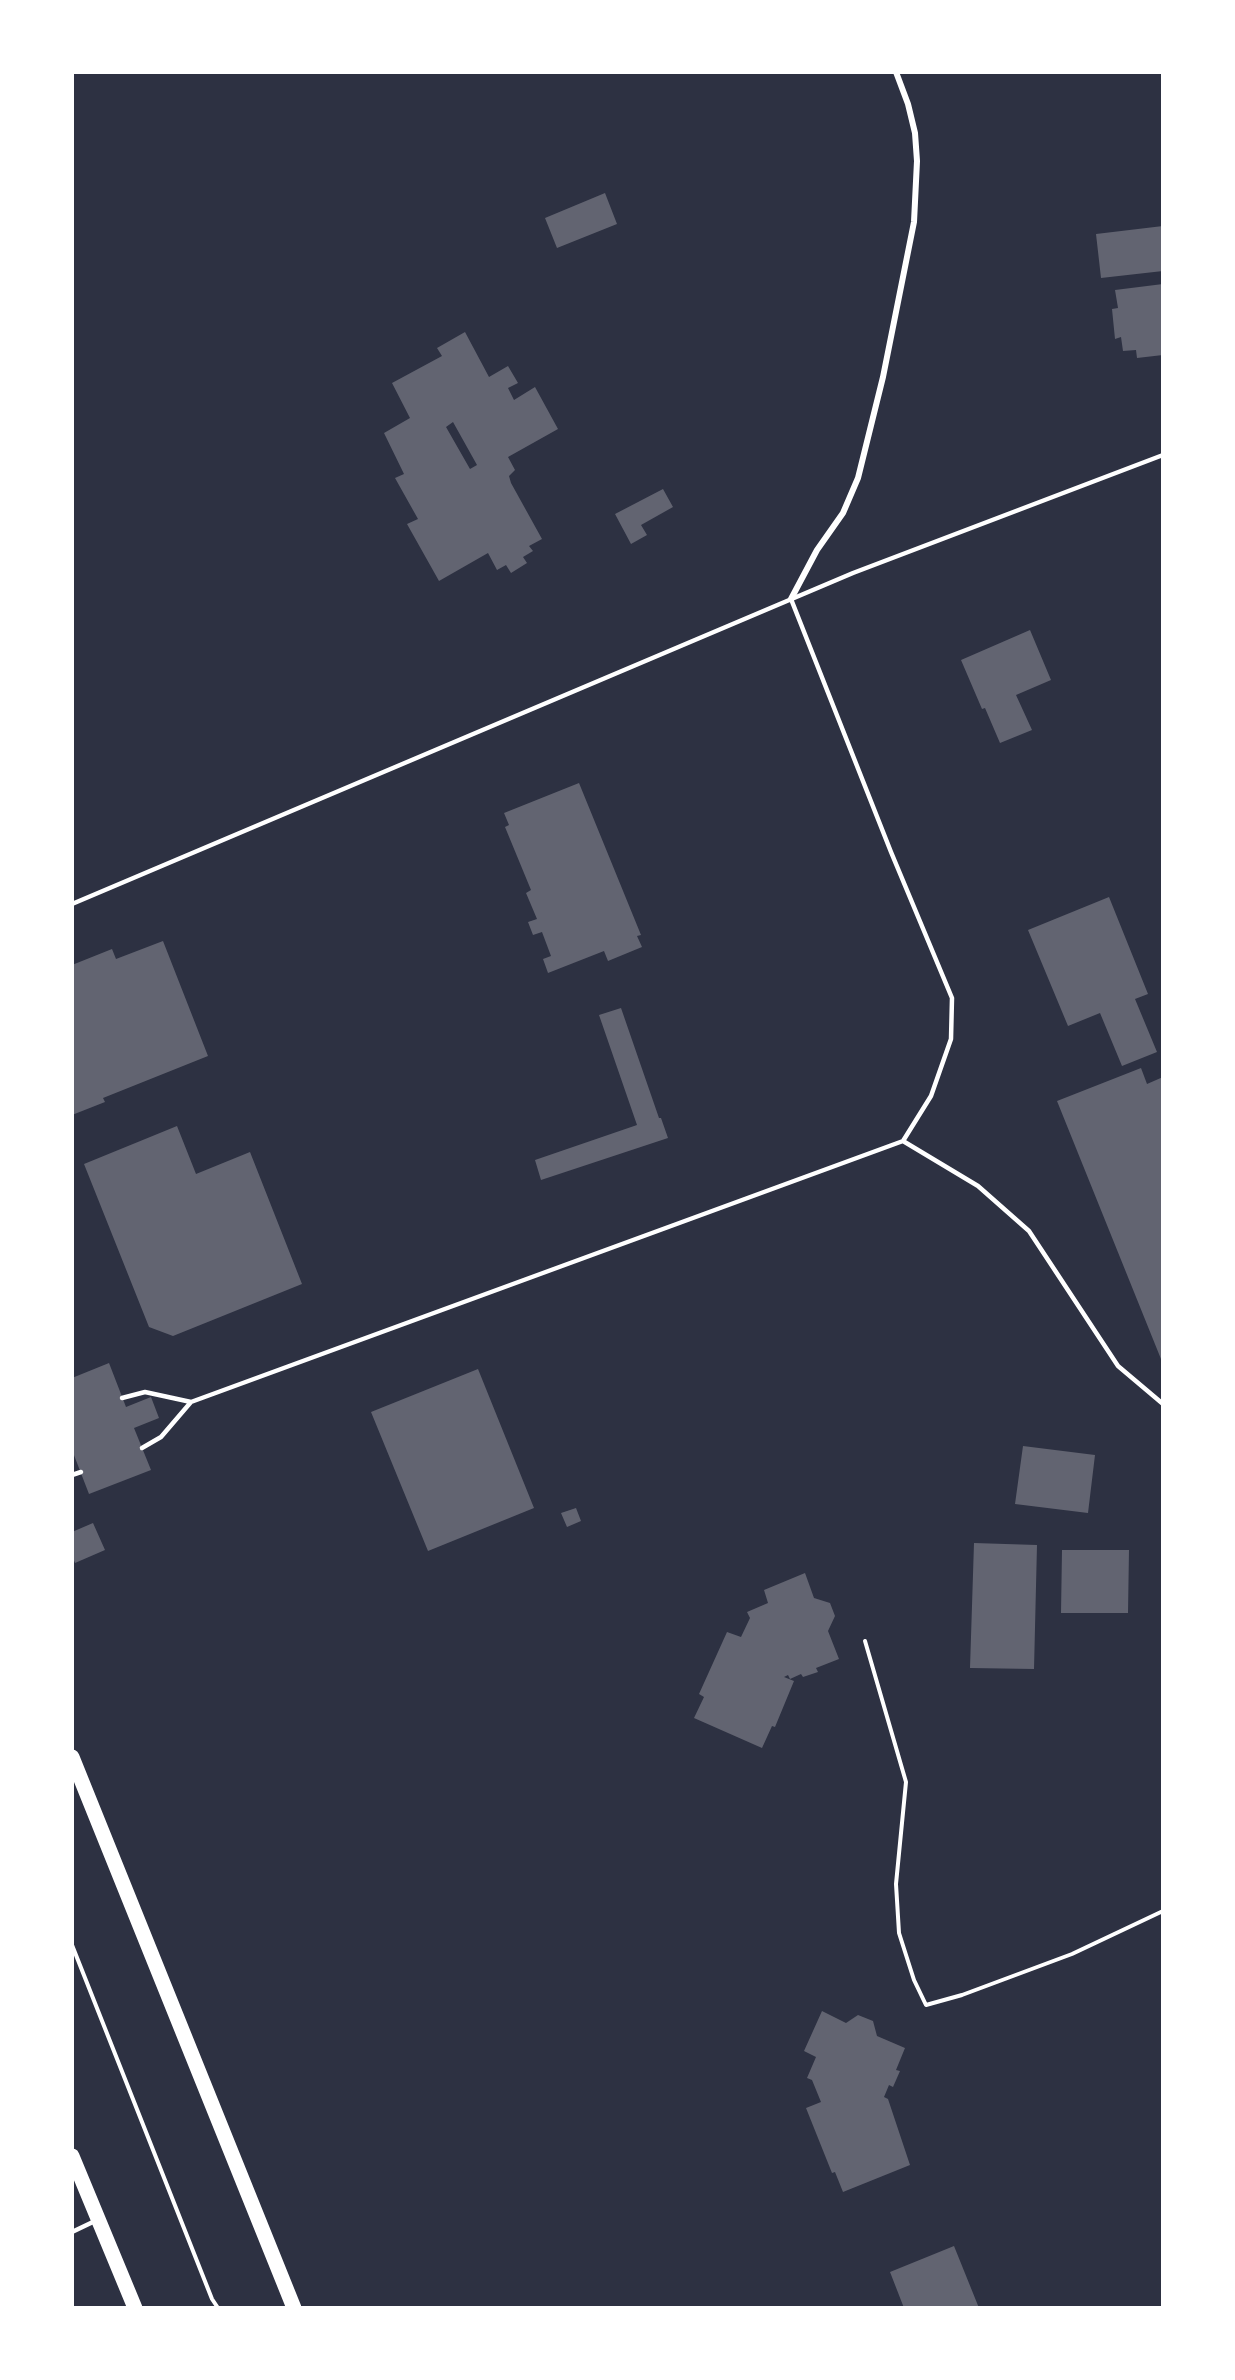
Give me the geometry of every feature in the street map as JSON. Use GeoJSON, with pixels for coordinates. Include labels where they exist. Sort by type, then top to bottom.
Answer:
{"type":"FeatureCollection","features":[{"type":"Feature","properties":{"kind":"main road"},"geometry":{"type":"LineString","coordinates":[[72,1757],[294,2308]]}},
{"type":"Feature","properties":{"kind":"main road"},"geometry":{"type":"LineString","coordinates":[[72,2156],[135,2308]]}},
{"type":"Feature","properties":{"kind":"street"},"geometry":{"type":"LineString","coordinates":[[790,599],[817,550],[843,513],[858,478],[883,377],[910,244],[915,212],[917,161],[915,132],[896,72]]}},
{"type":"Feature","properties":{"kind":"lane"},"geometry":{"type":"LineString","coordinates":[[72,904],[853,573],[1163,455]]}},
{"type":"Feature","properties":{"kind":"lane"},"geometry":{"type":"LineString","coordinates":[[142,1448],[161,1437],[191,1402],[903,1141],[931,1096],[951,1039],[952,998],[790,599]]}},
{"type":"Feature","properties":{"kind":"lane"},"geometry":{"type":"LineString","coordinates":[[903,1141],[978,1186],[1029,1231],[1118,1366],[1163,1404]]}},
{"type":"Feature","properties":{"kind":"lane"},"geometry":{"type":"LineString","coordinates":[[122,1398],[145,1392],[191,1402]]}},
{"type":"Feature","properties":{"kind":"lane"},"geometry":{"type":"LineString","coordinates":[[72,1475],[81,1472]]}},
{"type":"Feature","properties":{"kind":"lane"},"geometry":{"type":"LineString","coordinates":[[72,2232],[97,2219]]}},
{"type":"Feature","properties":{"kind":"path"},"geometry":{"type":"LineString","coordinates":[[865,1641],[906,1782],[897,1884],[899,1933],[914,1980],[927,2005],[962,1995],[1072,1954],[1163,1911]]}},
{"type":"Feature","properties":{"kind":"path"},"geometry":{"type":"LineString","coordinates":[[72,1945],[208,2288],[218,2308]]}},
{"type":"Feature","properties":{"kind":"building"},"geometry":{"type":"Polygon","coordinates":[[[605,193],[617,224],[557,248],[545,218],[605,193]]]}},
{"type":"Feature","properties":{"kind":"building"},"geometry":{"type":"Polygon","coordinates":[[[1163,226],[1163,271],[1101,278],[1096,234],[1163,226]]]}},
{"type":"Feature","properties":{"kind":"building"},"geometry":{"type":"Polygon","coordinates":[[[1163,284],[1163,355],[1137,358],[1136,350],[1123,351],[1121,337],[1115,339],[1112,309],[1118,308],[1115,290],[1163,284]]]}},
{"type":"Feature","properties":{"kind":"building"},"geometry":{"type":"Polygon","coordinates":[[[465,332],[489,377],[508,366],[518,383],[508,388],[514,400],[535,387],[558,429],[508,457],[515,470],[509,476],[511,483],[542,539],[529,546],[533,551],[523,557],[527,563],[511,573],[506,565],[497,570],[488,553],[439,581],[407,524],[418,519],[395,478],[404,474],[384,433],[410,418],[392,383],[442,356],[437,348],[465,332]],[[453,422],[446,427],[470,469],[477,465],[453,422]]]}},
{"type":"Feature","properties":{"kind":"building"},"geometry":{"type":"Polygon","coordinates":[[[663,489],[673,507],[641,525],[647,535],[631,544],[615,514],[663,489]]]}},
{"type":"Feature","properties":{"kind":"building"},"geometry":{"type":"Polygon","coordinates":[[[1030,630],[1051,680],[1016,695],[1032,730],[1000,743],[985,708],[982,709],[961,660],[1030,630]]]}},
{"type":"Feature","properties":{"kind":"building"},"geometry":{"type":"Polygon","coordinates":[[[579,783],[641,935],[637,936],[642,947],[608,961],[604,951],[548,973],[543,959],[551,956],[542,932],[533,935],[528,922],[537,919],[526,893],[531,890],[505,827],[509,825],[504,813],[579,783]]]}},
{"type":"Feature","properties":{"kind":"building"},"geometry":{"type":"Polygon","coordinates":[[[1109,897],[1148,994],[1135,999],[1157,1052],[1122,1066],[1100,1013],[1068,1026],[1028,930],[1109,897]]]}},
{"type":"Feature","properties":{"kind":"building"},"geometry":{"type":"Polygon","coordinates":[[[163,941],[208,1056],[103,1098],[105,1102],[72,1115],[72,965],[112,949],[116,959],[163,941]]]}},
{"type":"Feature","properties":{"kind":"building"},"geometry":{"type":"Polygon","coordinates":[[[621,1008],[668,1138],[541,1180],[535,1160],[637,1125],[599,1015],[621,1008]]]}},
{"type":"Feature","properties":{"kind":"building"},"geometry":{"type":"Polygon","coordinates":[[[1141,1068],[1147,1084],[1163,1077],[1163,1364],[1057,1101],[1141,1068]]]}},
{"type":"Feature","properties":{"kind":"building"},"geometry":{"type":"Polygon","coordinates":[[[177,1126],[196,1174],[250,1152],[302,1284],[173,1336],[149,1327],[84,1164],[177,1126]]]}},
{"type":"Feature","properties":{"kind":"building"},"geometry":{"type":"Polygon","coordinates":[[[109,1363],[126,1407],[151,1397],[159,1418],[134,1428],[151,1470],[89,1494],[72,1450],[72,1378],[109,1363]]]}},
{"type":"Feature","properties":{"kind":"building"},"geometry":{"type":"Polygon","coordinates":[[[478,1369],[534,1508],[428,1551],[371,1412],[478,1369]]]}},
{"type":"Feature","properties":{"kind":"building"},"geometry":{"type":"Polygon","coordinates":[[[1023,1446],[1095,1455],[1088,1513],[1015,1504],[1023,1446]]]}},
{"type":"Feature","properties":{"kind":"building"},"geometry":{"type":"Polygon","coordinates":[[[576,1508],[581,1521],[567,1527],[561,1513],[576,1508]]]}},
{"type":"Feature","properties":{"kind":"building"},"geometry":{"type":"Polygon","coordinates":[[[93,1523],[105,1550],[75,1563],[72,1556],[72,1532],[93,1523]]]}},
{"type":"Feature","properties":{"kind":"building"},"geometry":{"type":"Polygon","coordinates":[[[974,1543],[1037,1545],[1034,1669],[970,1668],[974,1543]]]}},
{"type":"Feature","properties":{"kind":"building"},"geometry":{"type":"Polygon","coordinates":[[[1062,1550],[1129,1550],[1128,1613],[1061,1613],[1062,1550]]]}},
{"type":"Feature","properties":{"kind":"building"},"geometry":{"type":"Polygon","coordinates":[[[805,1573],[814,1598],[830,1603],[835,1616],[828,1631],[839,1659],[816,1668],[818,1672],[803,1677],[801,1674],[790,1679],[788,1675],[784,1677],[794,1681],[775,1727],[772,1726],[762,1748],[694,1718],[704,1697],[699,1694],[727,1632],[741,1637],[750,1618],[747,1612],[768,1603],[764,1590],[805,1573]]]}},
{"type":"Feature","properties":{"kind":"building"},"geometry":{"type":"Polygon","coordinates":[[[822,2011],[846,2023],[858,2015],[873,2021],[877,2036],[905,2048],[896,2070],[900,2071],[893,2087],[889,2085],[884,2097],[888,2099],[910,2165],[843,2192],[835,2172],[832,2173],[806,2108],[821,2102],[812,2080],[807,2078],[816,2057],[804,2051],[822,2011]]]}},
{"type":"Feature","properties":{"kind":"building"},"geometry":{"type":"Polygon","coordinates":[[[954,2246],[979,2308],[904,2308],[890,2272],[954,2246]]]}}]}
